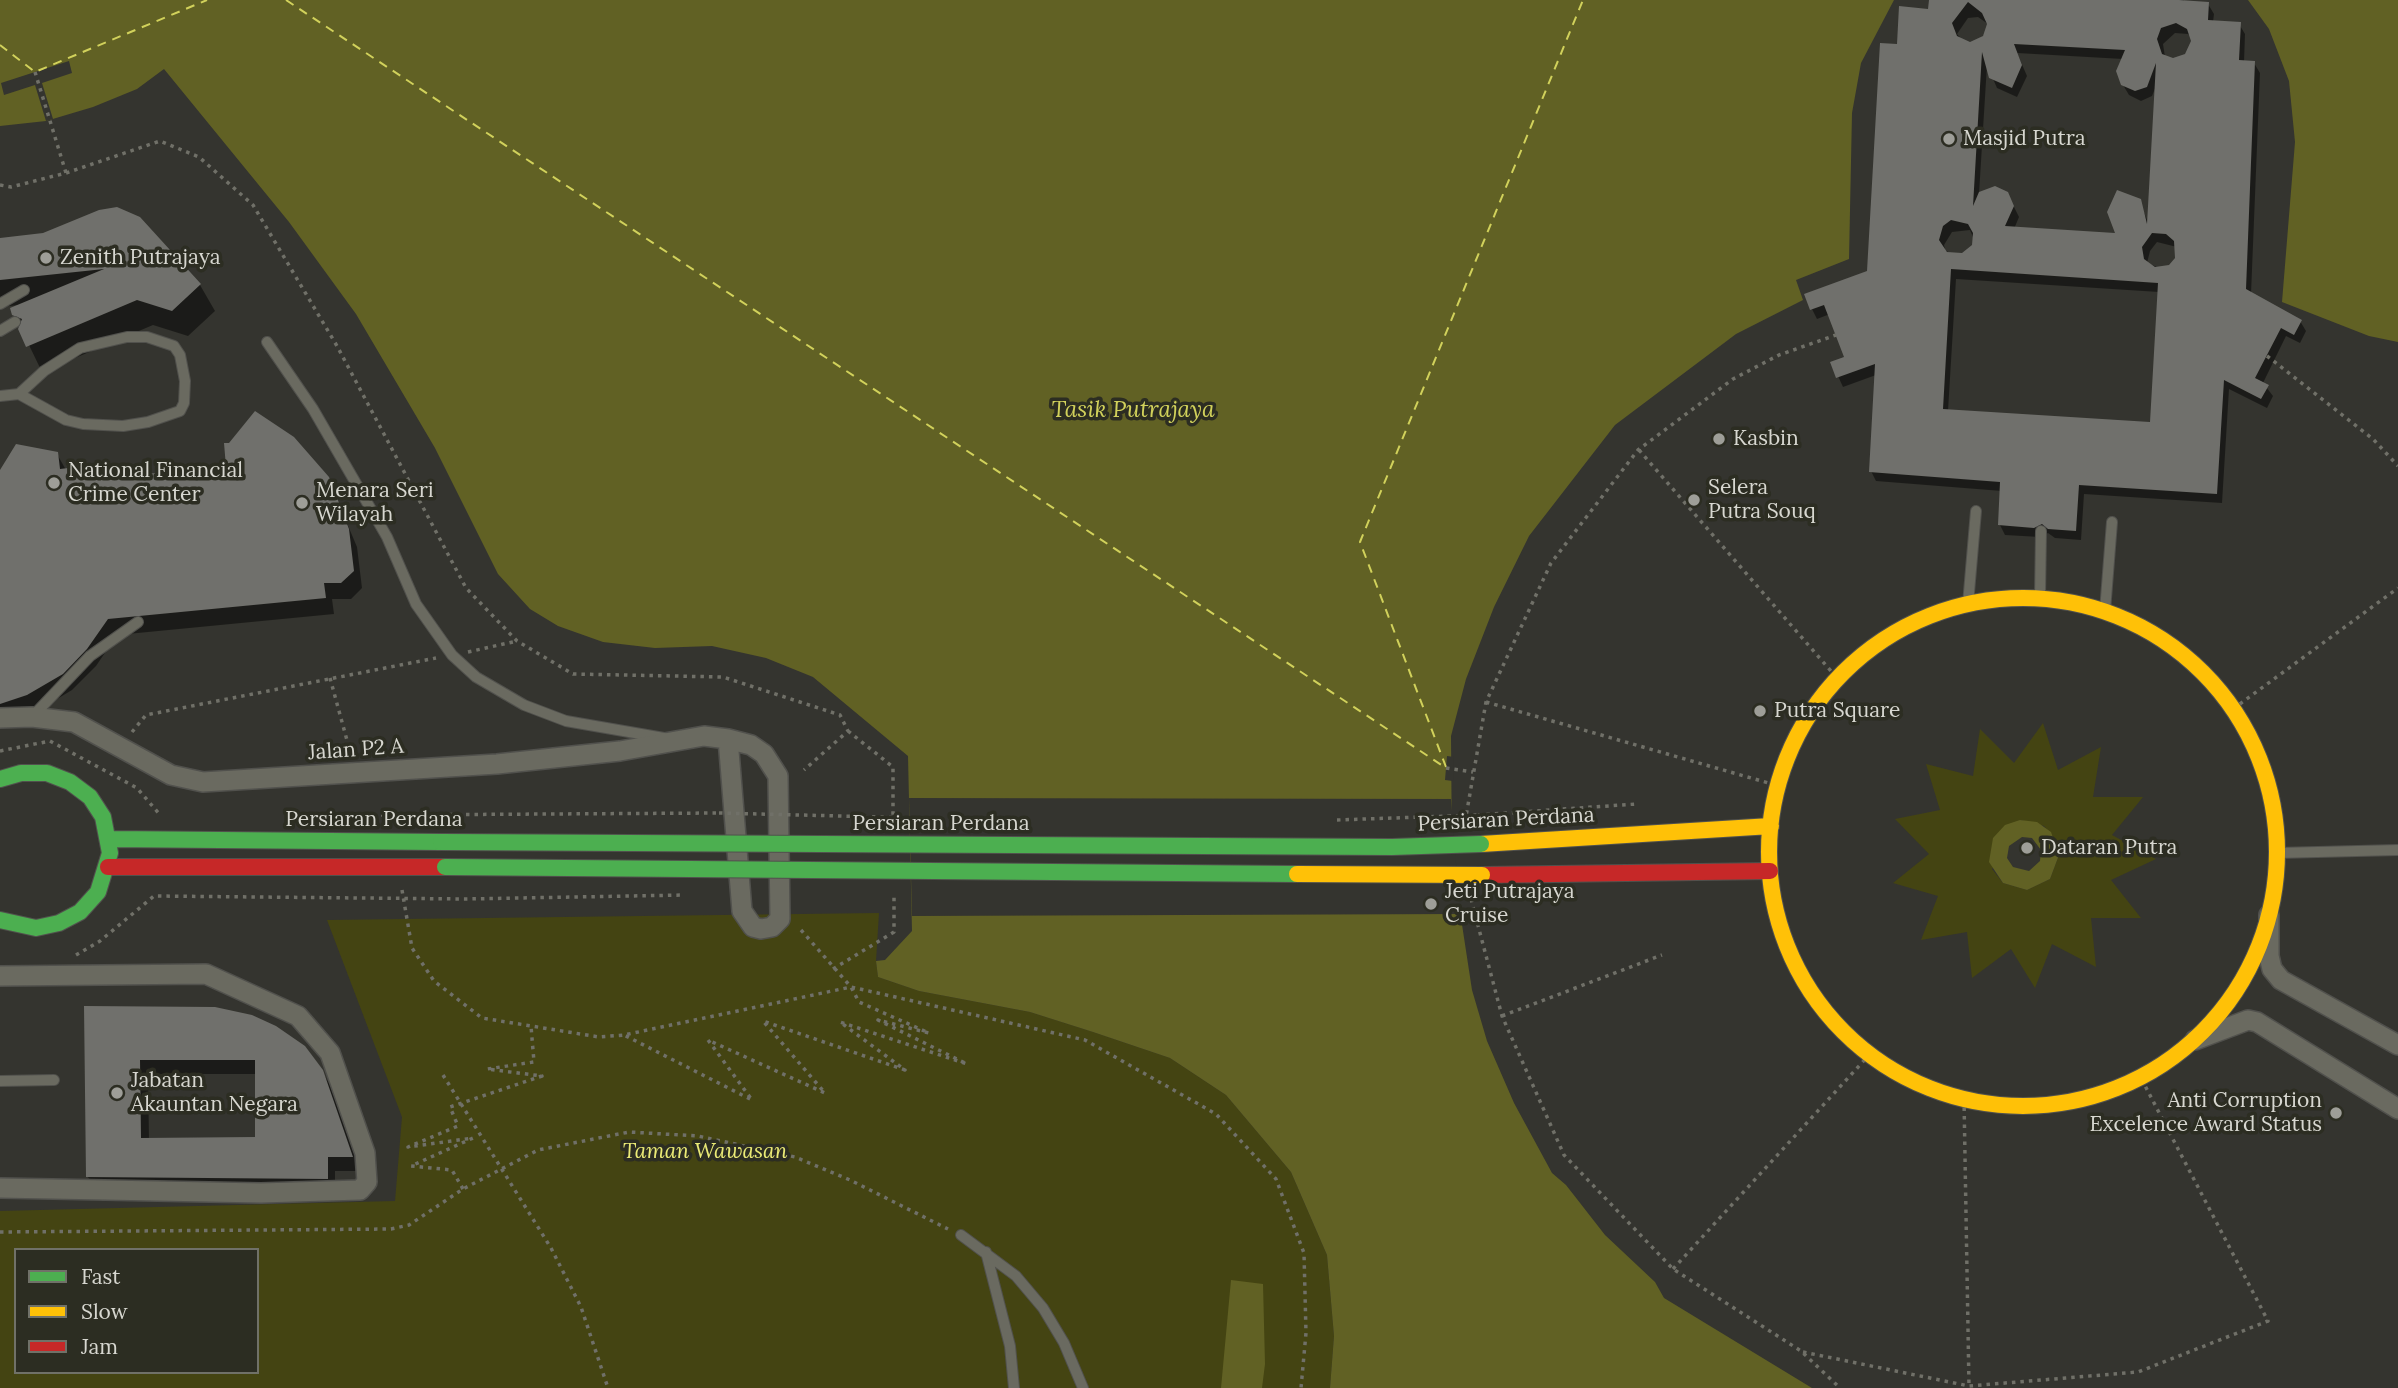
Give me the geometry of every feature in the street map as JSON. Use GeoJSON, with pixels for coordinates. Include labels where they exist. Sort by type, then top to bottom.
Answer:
{"type":"FeatureCollection","features":[{"type":"Feature","properties":{"kind":"main road"},"geometry":{"type":"LineString","coordinates":[[2007,598],[2040,598],[2105,611],[2135,624],[2190,660],[2233,709],[2252,742],[2266,778],[2274,815],[2277,853],[2269,915],[2252,961],[2228,1003],[2195,1040],[2140,1078],[2099,1096],[2054,1105],[2009,1106],[1965,1100],[1899,1073],[1870,1054],[1836,1023],[1809,986],[1781,926],[1770,871],[1771,826],[1779,786],[1792,747],[1812,711],[1837,678],[1866,651],[1899,629],[1936,613],[1968,604],[2007,598]]}},
{"type":"Feature","properties":{"kind":"main road"},"geometry":{"type":"LineString","coordinates":[[0,779],[21,772],[47,773],[70,782],[90,797],[103,817],[109,839],[108,867],[98,892],[80,912],[60,923],[36,928],[12,925],[0,920]]}},
{"type":"Feature","properties":{"kind":"main road","name":"Persiaran Perdana"},"geometry":{"type":"LineString","coordinates":[[109,839],[1392,848],[1771,826]]}},
{"type":"Feature","properties":{"kind":"main road"},"geometry":{"type":"LineString","coordinates":[[108,867],[1482,875],[1770,871]]}},
{"type":"Feature","properties":{"kind":"street","name":"Jalan P2 A"},"geometry":{"type":"LineString","coordinates":[[0,718],[32,717],[74,722],[171,775],[203,782],[356,774],[620,751],[704,736],[728,739],[751,745],[764,754],[778,776],[780,919],[772,927],[753,926],[742,911],[728,739]]}},
{"type":"Feature","properties":{"kind":"street"},"geometry":{"type":"LineString","coordinates":[[2269,915],[2269,956],[2272,969],[2281,980],[2398,1045]]}},
{"type":"Feature","properties":{"kind":"street"},"geometry":{"type":"LineString","coordinates":[[0,976],[206,974],[298,1016],[330,1053],[365,1153],[367,1182],[360,1189],[261,1193],[0,1188]]}},
{"type":"Feature","properties":{"kind":"street"},"geometry":{"type":"LineString","coordinates":[[2195,1040],[2248,1020],[2257,1022],[2398,1109]]}},
{"type":"Feature","properties":{"kind":"lane"},"geometry":{"type":"LineString","coordinates":[[0,304],[24,290]]}},
{"type":"Feature","properties":{"kind":"lane"},"geometry":{"type":"LineString","coordinates":[[0,331],[15,322]]}},
{"type":"Feature","properties":{"kind":"lane"},"geometry":{"type":"LineString","coordinates":[[0,396],[19,394],[66,420],[83,424],[123,426],[148,422],[180,411],[184,403],[185,381],[180,355],[174,346],[147,337],[127,337],[80,348],[44,371],[19,394]]}},
{"type":"Feature","properties":{"kind":"lane"},"geometry":{"type":"LineString","coordinates":[[267,342],[320,421],[387,537],[416,604],[452,655],[476,677],[524,705],[566,720],[678,740]]}},
{"type":"Feature","properties":{"kind":"lane"},"geometry":{"type":"LineString","coordinates":[[1968,604],[1976,511]]}},
{"type":"Feature","properties":{"kind":"lane"},"geometry":{"type":"LineString","coordinates":[[2105,611],[2112,522]]}},
{"type":"Feature","properties":{"kind":"lane"},"geometry":{"type":"LineString","coordinates":[[2040,598],[2041,531]]}},
{"type":"Feature","properties":{"kind":"lane"},"geometry":{"type":"LineString","coordinates":[[32,717],[90,656],[138,622]]}},
{"type":"Feature","properties":{"kind":"lane"},"geometry":{"type":"LineString","coordinates":[[2277,853],[2398,850]]}},
{"type":"Feature","properties":{"kind":"lane"},"geometry":{"type":"LineString","coordinates":[[0,1081],[54,1080]]}},
{"type":"Feature","properties":{"kind":"lane"},"geometry":{"type":"LineString","coordinates":[[961,1235],[986,1251],[1016,1276],[1044,1308],[1064,1343],[1083,1388]]}},
{"type":"Feature","properties":{"kind":"lane"},"geometry":{"type":"LineString","coordinates":[[986,1251],[1010,1346],[1014,1388]]}},
{"type":"Feature","properties":{"kind":"path"},"geometry":{"type":"LineString","coordinates":[[35,72],[66,173]]}},
{"type":"Feature","properties":{"kind":"path"},"geometry":{"type":"LineString","coordinates":[[0,185],[11,187],[66,173],[160,141],[199,157],[253,205],[337,345],[466,588],[517,640],[573,674],[723,677],[840,715],[848,731],[804,770]]}},
{"type":"Feature","properties":{"kind":"path"},"geometry":{"type":"LineString","coordinates":[[1464,831],[1486,702],[1551,563],[1638,450],[1734,379],[1779,355],[1836,335]]}},
{"type":"Feature","properties":{"kind":"path"},"geometry":{"type":"LineString","coordinates":[[2267,356],[2373,439],[2398,466]]}},
{"type":"Feature","properties":{"kind":"path"},"geometry":{"type":"LineString","coordinates":[[1638,450],[1837,678]]}},
{"type":"Feature","properties":{"kind":"path"},"geometry":{"type":"LineString","coordinates":[[2233,709],[2398,588]]}},
{"type":"Feature","properties":{"kind":"path"},"geometry":{"type":"LineString","coordinates":[[120,748],[146,715],[517,640]]}},
{"type":"Feature","properties":{"kind":"path"},"geometry":{"type":"LineString","coordinates":[[330,678],[356,774]]}},
{"type":"Feature","properties":{"kind":"path"},"geometry":{"type":"LineString","coordinates":[[1486,702],[1779,786]]}},
{"type":"Feature","properties":{"kind":"path"},"geometry":{"type":"LineString","coordinates":[[0,751],[50,741],[137,788],[163,817]]}},
{"type":"Feature","properties":{"kind":"path"},"geometry":{"type":"LineString","coordinates":[[1446,768],[1474,772]]}},
{"type":"Feature","properties":{"kind":"path"},"geometry":{"type":"LineString","coordinates":[[90,797],[108,770]]}},
{"type":"Feature","properties":{"kind":"path"},"geometry":{"type":"LineString","coordinates":[[1336,821],[1636,804]]}},
{"type":"Feature","properties":{"kind":"path"},"geometry":{"type":"LineString","coordinates":[[370,815],[719,813],[925,818]]}},
{"type":"Feature","properties":{"kind":"path"},"geometry":{"type":"LineString","coordinates":[[400,868],[412,948],[434,981],[482,1018],[599,1037],[624,1035],[851,987],[1085,1040],[1216,1114],[1276,1180],[1304,1253],[1306,1333],[1301,1388]]}},
{"type":"Feature","properties":{"kind":"path"},"geometry":{"type":"LineString","coordinates":[[1470,892],[1502,1016],[1564,1155],[1673,1269],[1801,1351],[1840,1388]]}},
{"type":"Feature","properties":{"kind":"path"},"geometry":{"type":"LineString","coordinates":[[65,958],[100,941],[154,896],[403,898],[695,895]]}},
{"type":"Feature","properties":{"kind":"path"},"geometry":{"type":"LineString","coordinates":[[624,1035],[752,1100],[708,1040],[825,1093],[763,1021],[905,1070],[840,1023],[967,1064],[878,1020],[929,1033],[859,1002],[851,987],[802,930]]}},
{"type":"Feature","properties":{"kind":"path"},"geometry":{"type":"LineString","coordinates":[[1502,1016],[1662,956]]}},
{"type":"Feature","properties":{"kind":"path"},"geometry":{"type":"LineString","coordinates":[[463,1189],[452,1170],[411,1166],[473,1138],[408,1147],[458,1126],[450,1107],[542,1076],[487,1069],[534,1062],[531,1026]]}},
{"type":"Feature","properties":{"kind":"path"},"geometry":{"type":"LineString","coordinates":[[1673,1269],[1870,1054]]}},
{"type":"Feature","properties":{"kind":"path"},"geometry":{"type":"LineString","coordinates":[[443,1075],[551,1248],[581,1307],[608,1388]]}},
{"type":"Feature","properties":{"kind":"path"},"geometry":{"type":"LineString","coordinates":[[1801,1351],[1969,1386],[2137,1372],[2268,1321],[2140,1078]]}},
{"type":"Feature","properties":{"kind":"path"},"geometry":{"type":"LineString","coordinates":[[1965,1100],[1969,1386]]}},
{"type":"Feature","properties":{"kind":"path"},"geometry":{"type":"LineString","coordinates":[[0,1232],[391,1229],[409,1225],[463,1189],[538,1150],[629,1132],[698,1136],[795,1157],[850,1180],[961,1235]]}},
{"type":"Feature","properties":{"kind":"green space"},"geometry":{"type":"Polygon","coordinates":[[[2043,723],[2058,770],[2101,747],[2093,797],[2143,797],[2112,835],[2156,859],[2111,880],[2141,918],[2091,918],[2096,967],[2052,944],[2035,988],[2011,949],[1972,978],[1967,932],[1921,940],[1938,896],[1893,883],[1929,854],[1895,819],[1940,810],[1926,764],[1973,776],[1980,729],[2014,763],[2043,723]],[[2020,820],[1992,869],[2003,883],[2027,890],[2050,879],[2059,855],[2055,839],[2044,826],[2020,820]]]}},
{"type":"Feature","properties":{"kind":"green space","name":"Taman Wawasan"},"geometry":{"type":"Polygon","coordinates":[[[879,913],[876,961],[878,977],[919,991],[1030,1012],[1170,1058],[1226,1095],[1291,1172],[1327,1255],[1334,1336],[1330,1388],[0,1388],[0,1211],[395,1201],[402,1117],[327,920],[879,913]]]}},
{"type":"Feature","properties":{"kind":"water","name":"Tasik Putrajaya"},"geometry":{"type":"Polygon","coordinates":[[[0,0],[1894,0],[1861,63],[1852,113],[1849,259],[1796,280],[1803,300],[1736,334],[1615,425],[1529,536],[1494,607],[1466,679],[1451,736],[1452,859],[1472,990],[1487,1041],[1514,1103],[1552,1173],[1566,1185],[1605,1235],[1655,1282],[1664,1298],[1812,1388],[1330,1388],[1334,1336],[1327,1255],[1291,1172],[1226,1095],[1170,1058],[1030,1012],[919,991],[878,977],[876,961],[885,960],[912,931],[908,756],[813,677],[766,658],[712,646],[655,648],[603,642],[558,626],[530,609],[498,574],[435,448],[356,314],[289,222],[164,69],[137,89],[93,107],[46,121],[0,126],[0,0]]]}},
{"type":"Feature","properties":{"kind":"water"},"geometry":{"type":"Polygon","coordinates":[[[2248,0],[2398,0],[2398,342],[2369,336],[2282,302],[2295,142],[2289,81],[2269,29],[2248,0]]]}},
{"type":"Feature","properties":{"kind":"water"},"geometry":{"type":"Polygon","coordinates":[[[2020,820],[2037,822],[2051,832],[2059,855],[2050,879],[2027,890],[2003,883],[1989,862],[1993,838],[2005,825],[2020,820]],[[2022,837],[2009,846],[2007,858],[2013,867],[2029,871],[2040,861],[2041,850],[2032,838],[2022,837]]]}},
{"type":"Feature","properties":{"kind":"water"},"geometry":{"type":"Polygon","coordinates":[[[1231,1280],[1263,1284],[1265,1364],[1262,1388],[1221,1388],[1231,1280]]]}},
{"type":"Feature","properties":{"kind":"pier"},"geometry":{"type":"Polygon","coordinates":[[[69,61],[72,73],[42,83],[53,119],[46,121],[35,85],[4,95],[1,83],[69,61]]]}},
{"type":"Feature","properties":{"kind":"pier"},"geometry":{"type":"Polygon","coordinates":[[[1447,756],[1454,757],[1453,781],[1445,780],[1447,756]]]}},
{"type":"Feature","properties":{"kind":"pier"},"geometry":{"type":"Polygon","coordinates":[[[909,798],[1451,799],[1460,914],[912,916],[909,798]]]}},
{"type":"Feature","properties":{"kind":"building"},"geometry":{"type":"Polygon","coordinates":[[[1929,0],[2179,0],[2209,2],[2208,20],[2241,22],[2239,60],[2255,61],[2246,289],[2302,320],[2294,335],[2281,328],[2255,378],[2269,385],[2261,399],[2224,380],[2217,494],[2079,485],[2076,531],[2048,529],[2042,524],[2034,528],[1998,525],[2000,482],[1869,472],[1875,364],[1836,378],[1830,362],[1844,357],[1824,305],[1810,310],[1804,294],[1867,271],[1880,43],[1897,44],[1899,6],[1928,9],[1929,0]],[[1968,2],[1952,23],[1957,36],[1970,42],[1983,36],[1987,24],[1982,13],[1968,2]],[[2176,23],[2161,28],[2157,39],[2162,54],[2173,58],[2185,54],[2191,41],[2187,29],[2176,23]],[[2014,44],[2022,65],[2012,88],[1989,78],[1982,52],[1973,206],[1979,192],[1995,186],[2008,192],[2014,206],[2005,226],[2115,233],[2107,212],[2117,190],[2141,199],[2147,224],[2156,63],[2147,87],[2135,91],[2121,85],[2116,71],[2125,50],[2014,44]],[[1951,220],[1943,226],[1939,240],[1947,252],[1962,253],[1972,245],[1973,233],[1968,224],[1951,220]],[[2152,233],[2142,247],[2144,259],[2155,267],[2169,265],[2175,258],[2174,241],[2166,234],[2152,233]],[[1951,269],[1943,409],[2150,422],[2158,283],[1951,269]]]}},
{"type":"Feature","properties":{"kind":"building"},"geometry":{"type":"Polygon","coordinates":[[[117,207],[140,217],[201,284],[172,311],[137,300],[26,347],[18,329],[22,319],[12,315],[10,308],[104,269],[0,280],[0,238],[43,233],[99,210],[117,207]]]}},
{"type":"Feature","properties":{"kind":"building"},"geometry":{"type":"Polygon","coordinates":[[[255,411],[294,437],[329,477],[349,529],[354,571],[341,583],[324,583],[326,598],[108,619],[87,649],[63,674],[27,695],[0,704],[0,470],[16,444],[58,452],[60,469],[85,466],[87,479],[226,467],[224,443],[229,443],[255,411]]]}},
{"type":"Feature","properties":{"kind":"building","name":"Jabatan Akauntan Negara"},"geometry":{"type":"Polygon","coordinates":[[[84,1006],[215,1007],[252,1015],[276,1026],[305,1046],[323,1070],[353,1157],[328,1157],[328,1179],[86,1177],[84,1006]],[[140,1060],[141,1138],[255,1137],[255,1060],[140,1060]]]}},
{"type":"Feature","properties":{"kind":"ferry route"},"geometry":{"type":"LineString","coordinates":[[0,45],[35,72],[207,0]]}},
{"type":"Feature","properties":{"kind":"ferry route"},"geometry":{"type":"LineString","coordinates":[[286,0],[1446,768]]}},
{"type":"Feature","properties":{"kind":"ferry route"},"geometry":{"type":"LineString","coordinates":[[1446,767],[1360,542],[1583,0]]}},
{"type":"Feature","properties":{"kind":"traffic: fast"},"geometry":{"type":"LineString","coordinates":[[0,779],[21,773],[47,773],[70,782],[90,797],[103,817],[110,853],[98,892],[80,912],[59,923],[36,928],[0,920]]}},
{"type":"Feature","properties":{"kind":"traffic: fast"},"geometry":{"type":"LineString","coordinates":[[109,839],[441,842]]}},
{"type":"Feature","properties":{"kind":"traffic: fast"},"geometry":{"type":"LineString","coordinates":[[441,842],[1392,847],[1481,844]]}},
{"type":"Feature","properties":{"kind":"traffic: fast"},"geometry":{"type":"LineString","coordinates":[[445,867],[1297,874]]}},
{"type":"Feature","properties":{"kind":"traffic: slow"},"geometry":{"type":"LineString","coordinates":[[2023,598],[2072,603],[2120,618],[2164,641],[2202,673],[2234,711],[2257,755],[2272,803],[2277,852],[2272,901],[2257,949],[2234,993],[2202,1031],[2164,1063],[2120,1086],[2072,1101],[2023,1106],[1974,1101],[1926,1086],[1882,1063],[1844,1031],[1812,993],[1789,949],[1774,901],[1769,852],[1774,803],[1789,755],[1812,711],[1844,673],[1882,641],[1926,618],[1974,603],[2023,598]]}},
{"type":"Feature","properties":{"kind":"traffic: slow"},"geometry":{"type":"LineString","coordinates":[[1481,844],[1771,826]]}},
{"type":"Feature","properties":{"kind":"traffic: slow"},"geometry":{"type":"LineString","coordinates":[[1297,874],[1482,875]]}},
{"type":"Feature","properties":{"kind":"traffic: jam"},"geometry":{"type":"LineString","coordinates":[[108,867],[445,867]]}},
{"type":"Feature","properties":{"kind":"traffic: jam"},"geometry":{"type":"LineString","coordinates":[[1482,875],[1770,871]]}},
{"type":"Feature","properties":{"kind":"place","name":"Masjid Putra"},"geometry":{"type":"Point","coordinates":[1949,139]}},
{"type":"Feature","properties":{"kind":"place","name":"Zenith Putrajaya"},"geometry":{"type":"Point","coordinates":[46,258]}},
{"type":"Feature","properties":{"kind":"place","name":"Kasbin"},"geometry":{"type":"Point","coordinates":[1719,439]}},
{"type":"Feature","properties":{"kind":"place","name":"National Financial Crime Center"},"geometry":{"type":"Point","coordinates":[54,483]}},
{"type":"Feature","properties":{"kind":"place","name":"Selera Putra Souq"},"geometry":{"type":"Point","coordinates":[1694,500]}},
{"type":"Feature","properties":{"kind":"place","name":"Menara Seri Wilayah"},"geometry":{"type":"Point","coordinates":[302,503]}},
{"type":"Feature","properties":{"kind":"place","name":"Putra Square"},"geometry":{"type":"Point","coordinates":[1760,711]}},
{"type":"Feature","properties":{"kind":"place","name":"Dataran Putra"},"geometry":{"type":"Point","coordinates":[2027,848]}},
{"type":"Feature","properties":{"kind":"place","name":"Jeti Putrajaya Cruise"},"geometry":{"type":"Point","coordinates":[1431,904]}},
{"type":"Feature","properties":{"kind":"place","name":"Jabatan Akauntan Negara"},"geometry":{"type":"Point","coordinates":[117,1093]}},
{"type":"Feature","properties":{"kind":"place","name":"Anti Corruption Excelence Award Status"},"geometry":{"type":"Point","coordinates":[2336,1113]}}]}
